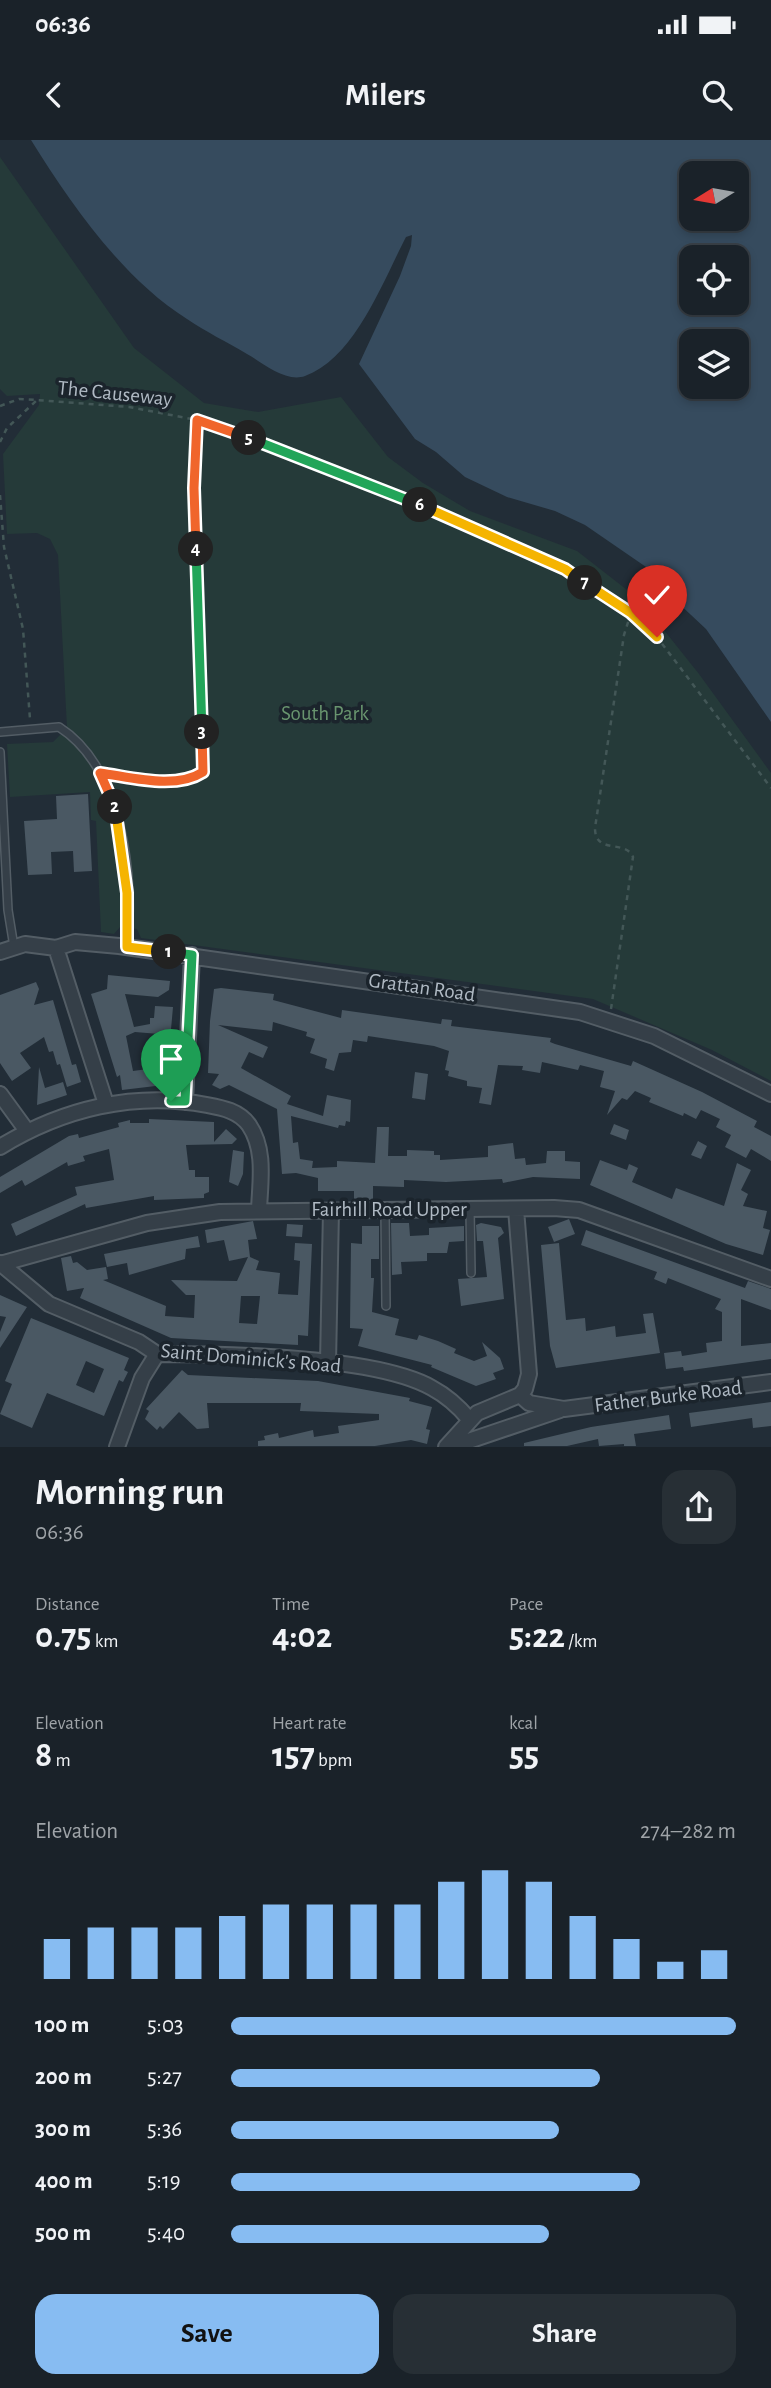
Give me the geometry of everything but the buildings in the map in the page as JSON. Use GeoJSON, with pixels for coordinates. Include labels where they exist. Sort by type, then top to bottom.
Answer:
{"type":"FeatureCollection","features":[{"type":"Feature","properties":{"kind":"street","name":"Grattan Road"},"geometry":{"type":"LineString","coordinates":[[7,950],[25,944],[57,948],[75,942],[127,947],[580,1012],[654,1036],[771,1094]]}},
{"type":"Feature","properties":{"kind":"street"},"geometry":{"type":"LineString","coordinates":[[57,948],[106,1104]]}},
{"type":"Feature","properties":{"kind":"street"},"geometry":{"type":"LineString","coordinates":[[185,1101],[192,955]]}},
{"type":"Feature","properties":{"kind":"street"},"geometry":{"type":"LineString","coordinates":[[0,1094],[27,1131]]}},
{"type":"Feature","properties":{"kind":"street"},"geometry":{"type":"LineString","coordinates":[[0,1147],[27,1131],[106,1104],[185,1101],[233,1112],[251,1128],[259,1146],[259,1210]]}},
{"type":"Feature","properties":{"kind":"street"},"geometry":{"type":"LineString","coordinates":[[516,1209],[529,1374],[525,1390],[520,1395]]}},
{"type":"Feature","properties":{"kind":"street","name":"Fairhill Road Upper"},"geometry":{"type":"LineString","coordinates":[[0,1263],[82,1238],[159,1220],[259,1210],[579,1210],[771,1279]]}},
{"type":"Feature","properties":{"kind":"street"},"geometry":{"type":"LineString","coordinates":[[328,1363],[331,1210]]}},
{"type":"Feature","properties":{"kind":"street","name":"Saint Dominick's Road"},"geometry":{"type":"LineString","coordinates":[[0,1263],[49,1304],[139,1342],[157,1354],[328,1363],[363,1368],[430,1387],[448,1398],[469,1419]]}},
{"type":"Feature","properties":{"kind":"street"},"geometry":{"type":"LineString","coordinates":[[117,1447],[142,1378],[157,1354]]}},
{"type":"Feature","properties":{"kind":"street","name":"Father Burke Road"},"geometry":{"type":"LineString","coordinates":[[448,1447],[529,1418],[564,1409],[771,1382]]}},
{"type":"Feature","properties":{"kind":"street","name":"Father Burke Road"},"geometry":{"type":"LineString","coordinates":[[448,1447],[469,1419],[520,1395],[528,1403],[564,1409]]}},
{"type":"Feature","properties":{"kind":"lane"},"geometry":{"type":"LineString","coordinates":[[0,732],[59,727],[78,741],[100,773],[113,800],[121,829],[129,928],[127,947]]}},
{"type":"Feature","properties":{"kind":"lane"},"geometry":{"type":"LineString","coordinates":[[0,752],[8,910],[7,950]]}},
{"type":"Feature","properties":{"kind":"lane"},"geometry":{"type":"LineString","coordinates":[[385,1209],[386,1306]]}},
{"type":"Feature","properties":{"kind":"lane"},"geometry":{"type":"LineString","coordinates":[[470,1209],[471,1273]]}},
{"type":"Feature","properties":{"kind":"path","name":"The Causeway"},"geometry":{"type":"LineString","coordinates":[[0,406],[19,399],[37,400],[129,407],[197,420],[375,486],[565,569],[631,613],[657,637],[771,788]]}},
{"type":"Feature","properties":{"kind":"path"},"geometry":{"type":"LineString","coordinates":[[0,443],[7,428],[37,400]]}},
{"type":"Feature","properties":{"kind":"path"},"geometry":{"type":"LineString","coordinates":[[100,773],[160,780],[191,780],[203,772],[194,488],[197,420]]}},
{"type":"Feature","properties":{"kind":"path"},"geometry":{"type":"LineString","coordinates":[[0,495],[4,547],[23,629],[31,729]]}},
{"type":"Feature","properties":{"kind":"path"},"geometry":{"type":"LineString","coordinates":[[611,1009],[634,857],[626,849],[601,844],[596,838],[595,828],[624,635],[631,613]]}},
{"type":"Feature","properties":{"kind":"green space","name":"South Park"},"geometry":{"type":"Polygon","coordinates":[[[0,157],[134,348],[204,403],[258,412],[341,397],[388,457],[423,483],[470,511],[577,551],[640,600],[699,674],[771,773],[771,1081],[712,1050],[593,999],[141,938],[137,929],[120,927],[114,934],[101,932],[96,821],[91,820],[90,792],[10,797],[7,744],[53,742],[67,728],[58,555],[50,539],[37,533],[7,534],[3,454],[39,405],[40,394],[7,396],[0,389],[0,157]]]}},
{"type":"Feature","properties":{"kind":"water"},"geometry":{"type":"Polygon","coordinates":[[[31,140],[771,140],[771,722],[706,629],[675,600],[649,569],[585,525],[555,511],[507,497],[465,477],[436,452],[415,439],[359,364],[400,276],[411,246],[412,235],[406,237],[366,316],[339,353],[323,367],[305,376],[290,377],[194,324],[163,302],[120,261],[81,214],[31,140]]]}},
{"type":"Feature","properties":{"kind":"route"},"geometry":{"type":"LineString","coordinates":[[171,1101],[185,1101],[192,955],[127,947],[129,928],[121,829],[113,800],[100,773],[160,780],[191,780],[203,772],[194,488],[197,420],[375,486],[565,569],[631,613],[657,637]]}}]}
